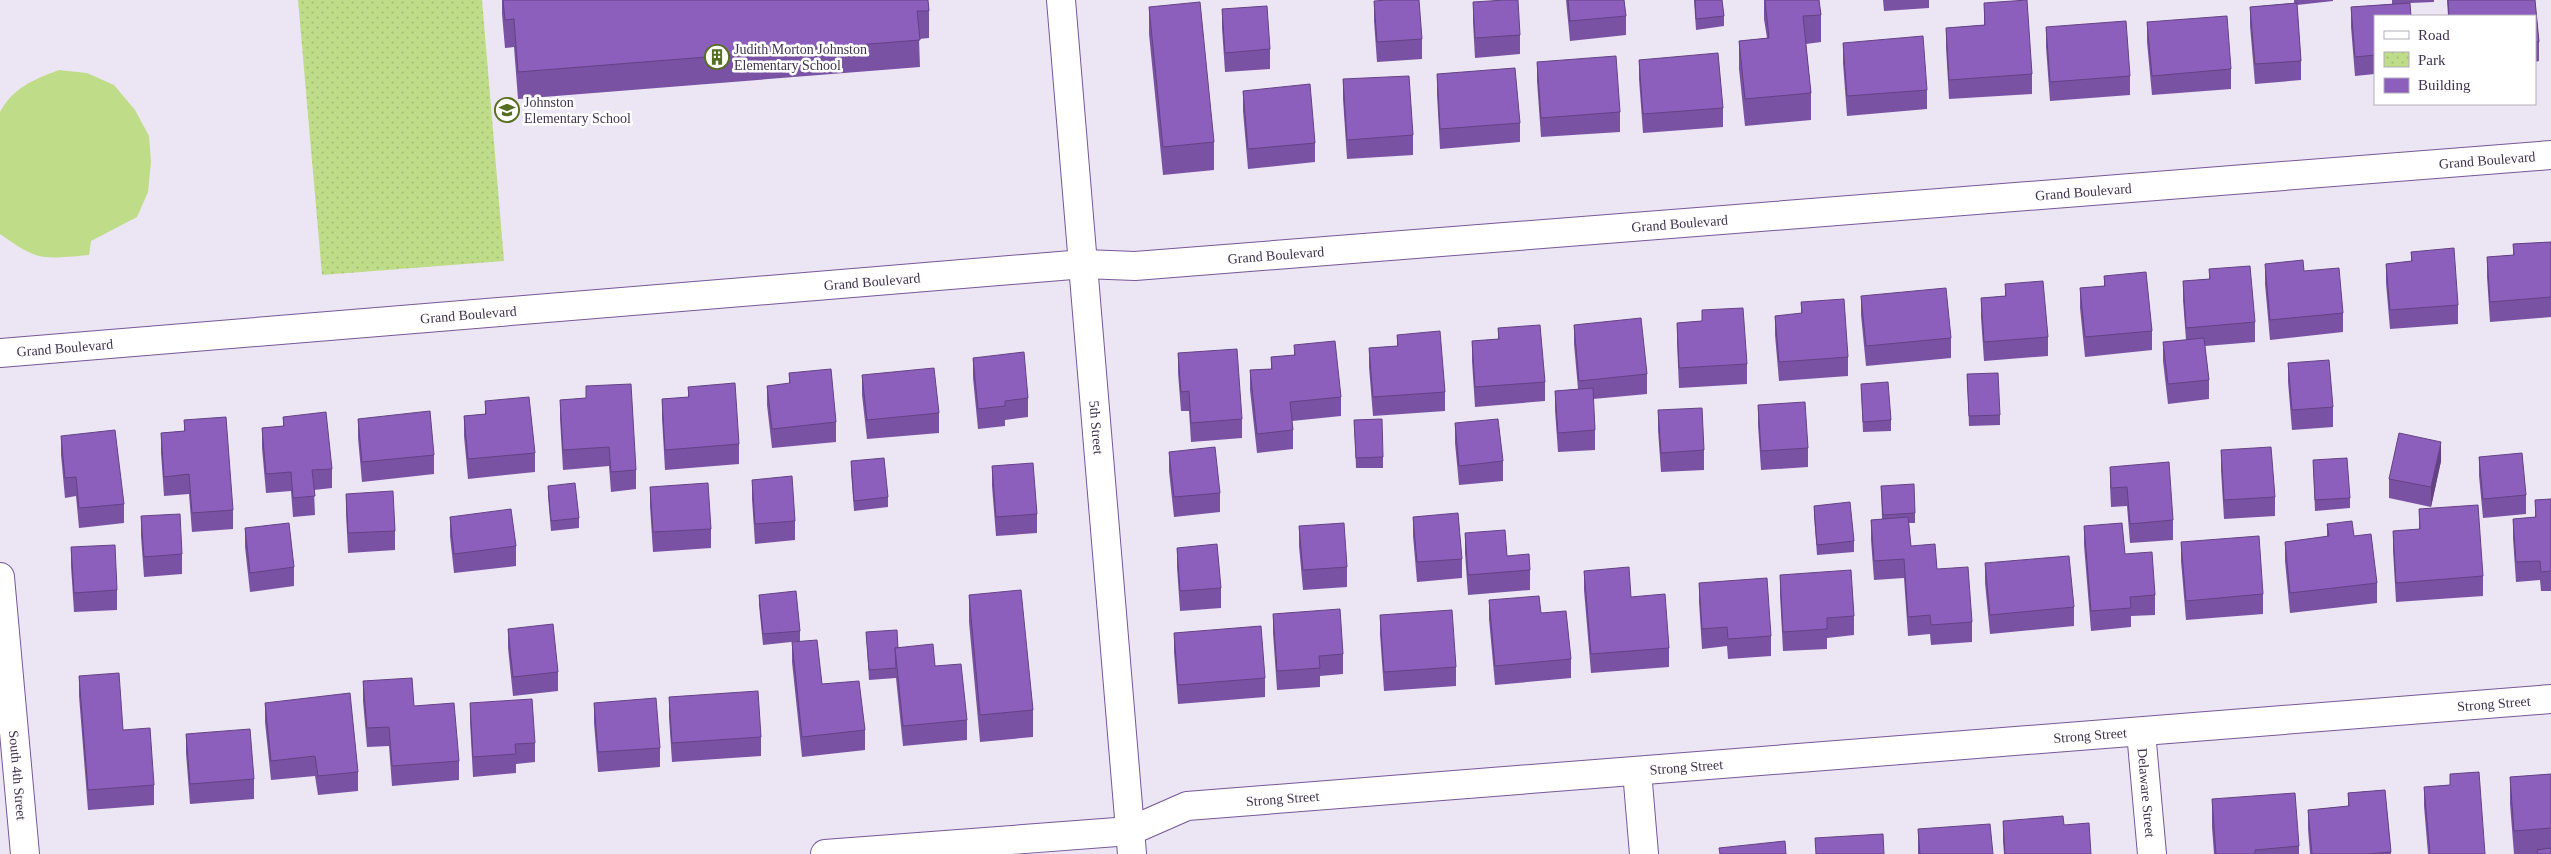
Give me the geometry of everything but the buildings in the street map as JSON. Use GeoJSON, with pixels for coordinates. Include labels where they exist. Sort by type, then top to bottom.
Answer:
{"type":"FeatureCollection","features":[{"type":"Feature","properties":{"kind":"street","name":"5th Street"},"geometry":{"type":"LineString","coordinates":[[1061,0],[1131,842]]}},
{"type":"Feature","properties":{"kind":"street","name":"Grand Boulevard"},"geometry":{"type":"LineString","coordinates":[[0,353],[1084,264],[1135,266],[2551,154]]}},
{"type":"Feature","properties":{"kind":"street","name":"South 4th Street"},"geometry":{"type":"LineString","coordinates":[[0,577],[25,854]]}},
{"type":"Feature","properties":{"kind":"street","name":"Strong Street"},"geometry":{"type":"LineString","coordinates":[[825,854],[1131,842],[1187,806],[2551,699]]}},
{"type":"Feature","properties":{"kind":"street","name":"Delaware Street"},"geometry":{"type":"LineString","coordinates":[[2141,732],[2152,854]]}},
{"type":"Feature","properties":{"kind":"street"},"geometry":{"type":"LineString","coordinates":[[1638,772],[1644,854]]}},
{"type":"Feature","properties":{"kind":"green space"},"geometry":{"type":"Polygon","coordinates":[[[298,0],[482,0],[504,261],[322,275],[298,0]]]}},
{"type":"Feature","properties":{"kind":"green space"},"geometry":{"type":"Polygon","coordinates":[[[59,70],[87,73],[114,85],[135,110],[149,136],[151,162],[148,192],[137,217],[91,241],[89,255],[50,257],[33,254],[0,234],[0,112],[11,97],[25,85],[59,70]]]}},
{"type":"Feature","properties":{"kind":"place","name":"Judith Morton Johnston Elementary School"},"geometry":{"type":"Point","coordinates":[717,57]}},
{"type":"Feature","properties":{"kind":"place","name":"Johnston Elementary School"},"geometry":{"type":"Point","coordinates":[507,110]}}]}
